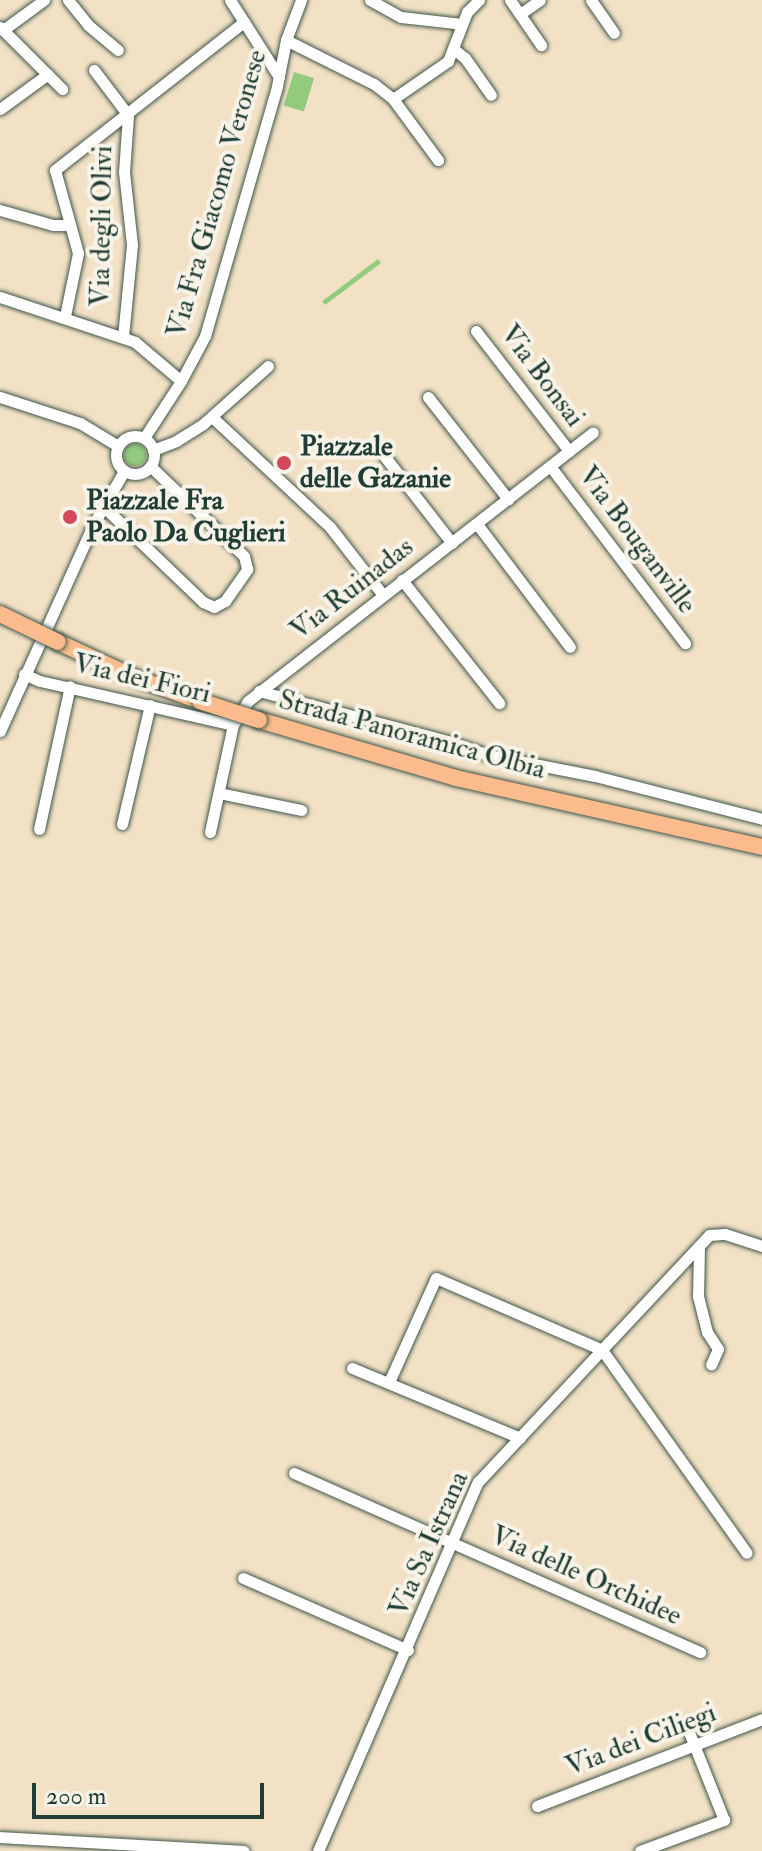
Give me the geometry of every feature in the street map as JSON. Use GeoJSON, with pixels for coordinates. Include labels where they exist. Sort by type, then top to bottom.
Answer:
{"type":"FeatureCollection","features":[{"type":"Feature","properties":{"kind":"highway","name":"Strada Panoramica Olbia"},"geometry":{"type":"LineString","coordinates":[[0,614],[133,677],[259,720],[456,778],[762,847]]}},
{"type":"Feature","properties":{"kind":"street"},"geometry":{"type":"LineString","coordinates":[[0,45],[4,31],[44,0]]}},
{"type":"Feature","properties":{"kind":"street"},"geometry":{"type":"LineString","coordinates":[[68,0],[88,25],[118,50]]}},
{"type":"Feature","properties":{"kind":"street"},"geometry":{"type":"LineString","coordinates":[[230,0],[279,77]]}},
{"type":"Feature","properties":{"kind":"street","name":"Via Fra Giacomo Veronese"},"geometry":{"type":"LineString","coordinates":[[144,438],[181,381],[205,336],[279,77],[286,40],[301,0]]}},
{"type":"Feature","properties":{"kind":"street"},"geometry":{"type":"LineString","coordinates":[[370,0],[401,17],[462,24]]}},
{"type":"Feature","properties":{"kind":"street"},"geometry":{"type":"LineString","coordinates":[[393,99],[435,72],[455,50],[462,24],[479,0]]}},
{"type":"Feature","properties":{"kind":"street"},"geometry":{"type":"LineString","coordinates":[[510,0],[541,45]]}},
{"type":"Feature","properties":{"kind":"street"},"geometry":{"type":"LineString","coordinates":[[520,14],[540,0]]}},
{"type":"Feature","properties":{"kind":"street"},"geometry":{"type":"LineString","coordinates":[[591,0],[614,33]]}},
{"type":"Feature","properties":{"kind":"street"},"geometry":{"type":"LineString","coordinates":[[65,316],[78,253],[55,170],[244,22]]}},
{"type":"Feature","properties":{"kind":"street"},"geometry":{"type":"LineString","coordinates":[[4,31],[62,89]]}},
{"type":"Feature","properties":{"kind":"street"},"geometry":{"type":"LineString","coordinates":[[286,40],[374,84],[393,99],[438,160]]}},
{"type":"Feature","properties":{"kind":"street"},"geometry":{"type":"LineString","coordinates":[[455,50],[465,58],[491,95]]}},
{"type":"Feature","properties":{"kind":"street"},"geometry":{"type":"LineString","coordinates":[[94,70],[128,115]]}},
{"type":"Feature","properties":{"kind":"street"},"geometry":{"type":"LineString","coordinates":[[0,109],[48,74]]}},
{"type":"Feature","properties":{"kind":"street","name":"Via degli Olivi"},"geometry":{"type":"LineString","coordinates":[[123,337],[132,245],[124,172],[128,115]]}},
{"type":"Feature","properties":{"kind":"street"},"geometry":{"type":"LineString","coordinates":[[0,210],[53,225],[70,225]]}},
{"type":"Feature","properties":{"kind":"street"},"geometry":{"type":"LineString","coordinates":[[0,297],[65,316],[135,342],[181,381]]}},
{"type":"Feature","properties":{"kind":"street","name":"Via Bonsai"},"geometry":{"type":"LineString","coordinates":[[476,331],[569,451]]}},
{"type":"Feature","properties":{"kind":"street"},"geometry":{"type":"LineString","coordinates":[[153,450],[189,434],[268,366]]}},
{"type":"Feature","properties":{"kind":"street"},"geometry":{"type":"LineString","coordinates":[[0,397],[80,423],[118,446]]}},
{"type":"Feature","properties":{"kind":"street"},"geometry":{"type":"LineString","coordinates":[[428,397],[508,499]]}},
{"type":"Feature","properties":{"kind":"street"},"geometry":{"type":"LineString","coordinates":[[212,417],[330,527],[383,595]]}},
{"type":"Feature","properties":{"kind":"street","name":"Via Ruinadas"},"geometry":{"type":"LineString","coordinates":[[210,832],[233,725],[259,691],[593,432]]}},
{"type":"Feature","properties":{"kind":"street"},"geometry":{"type":"LineString","coordinates":[[131,436],[144,438],[153,450],[150,466],[141,473],[124,471],[116,457],[118,446],[131,436]]}},
{"type":"Feature","properties":{"kind":"street"},"geometry":{"type":"LineString","coordinates":[[385,457],[452,543]]}},
{"type":"Feature","properties":{"kind":"street"},"geometry":{"type":"LineString","coordinates":[[103,506],[203,602],[214,607],[225,601],[247,569],[244,556],[150,466]]}},
{"type":"Feature","properties":{"kind":"street","name":"Via Bouganville"},"geometry":{"type":"LineString","coordinates":[[550,466],[685,643]]}},
{"type":"Feature","properties":{"kind":"street"},"geometry":{"type":"LineString","coordinates":[[0,731],[103,506],[124,471]]}},
{"type":"Feature","properties":{"kind":"street"},"geometry":{"type":"LineString","coordinates":[[477,524],[570,647]]}},
{"type":"Feature","properties":{"kind":"street"},"geometry":{"type":"LineString","coordinates":[[402,580],[499,703]]}},
{"type":"Feature","properties":{"kind":"street","name":"Via dei Fiori"},"geometry":{"type":"LineString","coordinates":[[30,662],[40,681]]}},
{"type":"Feature","properties":{"kind":"street","name":"Via dei Fiori"},"geometry":{"type":"LineString","coordinates":[[24,674],[40,681],[233,725]]}},
{"type":"Feature","properties":{"kind":"street","name":"Via dei Fiori"},"geometry":{"type":"LineString","coordinates":[[18,688],[40,681]]}},
{"type":"Feature","properties":{"kind":"street"},"geometry":{"type":"LineString","coordinates":[[39,829],[70,686]]}},
{"type":"Feature","properties":{"kind":"street"},"geometry":{"type":"LineString","coordinates":[[259,691],[451,742],[488,755],[595,776],[762,819]]}},
{"type":"Feature","properties":{"kind":"street"},"geometry":{"type":"LineString","coordinates":[[122,824],[150,705]]}},
{"type":"Feature","properties":{"kind":"street"},"geometry":{"type":"LineString","coordinates":[[219,793],[301,810]]}},
{"type":"Feature","properties":{"kind":"street"},"geometry":{"type":"LineString","coordinates":[[711,1365],[718,1349],[707,1332],[698,1296],[699,1246],[709,1235],[725,1234],[762,1246]]}},
{"type":"Feature","properties":{"kind":"street","name":"Via Sa Istrana"},"geometry":{"type":"LineString","coordinates":[[318,1851],[408,1650],[478,1482],[699,1246]]}},
{"type":"Feature","properties":{"kind":"street"},"geometry":{"type":"LineString","coordinates":[[389,1382],[436,1278],[602,1350],[747,1553]]}},
{"type":"Feature","properties":{"kind":"street"},"geometry":{"type":"LineString","coordinates":[[352,1368],[520,1438]]}},
{"type":"Feature","properties":{"kind":"street","name":"Via delle Orchidee"},"geometry":{"type":"LineString","coordinates":[[294,1473],[700,1652]]}},
{"type":"Feature","properties":{"kind":"street"},"geometry":{"type":"LineString","coordinates":[[243,1578],[408,1650]]}},
{"type":"Feature","properties":{"kind":"street","name":"Via dei Ciliegi"},"geometry":{"type":"LineString","coordinates":[[537,1806],[762,1719]]}},
{"type":"Feature","properties":{"kind":"street"},"geometry":{"type":"LineString","coordinates":[[640,1851],[724,1820],[689,1732]]}},
{"type":"Feature","properties":{"kind":"street"},"geometry":{"type":"LineString","coordinates":[[0,1837],[244,1851]]}},
{"type":"Feature","properties":{"kind":"green space"},"geometry":{"type":"Polygon","coordinates":[[[294,72],[314,78],[304,112],[284,105],[294,72]]]}},
{"type":"Feature","properties":{"kind":"green space"},"geometry":{"type":"Polygon","coordinates":[[[378,259],[381,263],[325,305],[322,301],[378,259]]]}},
{"type":"Feature","properties":{"kind":"green space"},"geometry":{"type":"Polygon","coordinates":[[[135,444],[143,447],[146,455],[143,463],[135,466],[127,463],[124,455],[127,447],[135,444]]]}},
{"type":"Feature","properties":{"kind":"place","name":"Piazzale delle Gazanie"},"geometry":{"type":"Point","coordinates":[284,463]}},
{"type":"Feature","properties":{"kind":"place","name":"Piazzale Fra Paolo Da Cuglieri"},"geometry":{"type":"Point","coordinates":[70,517]}}]}
